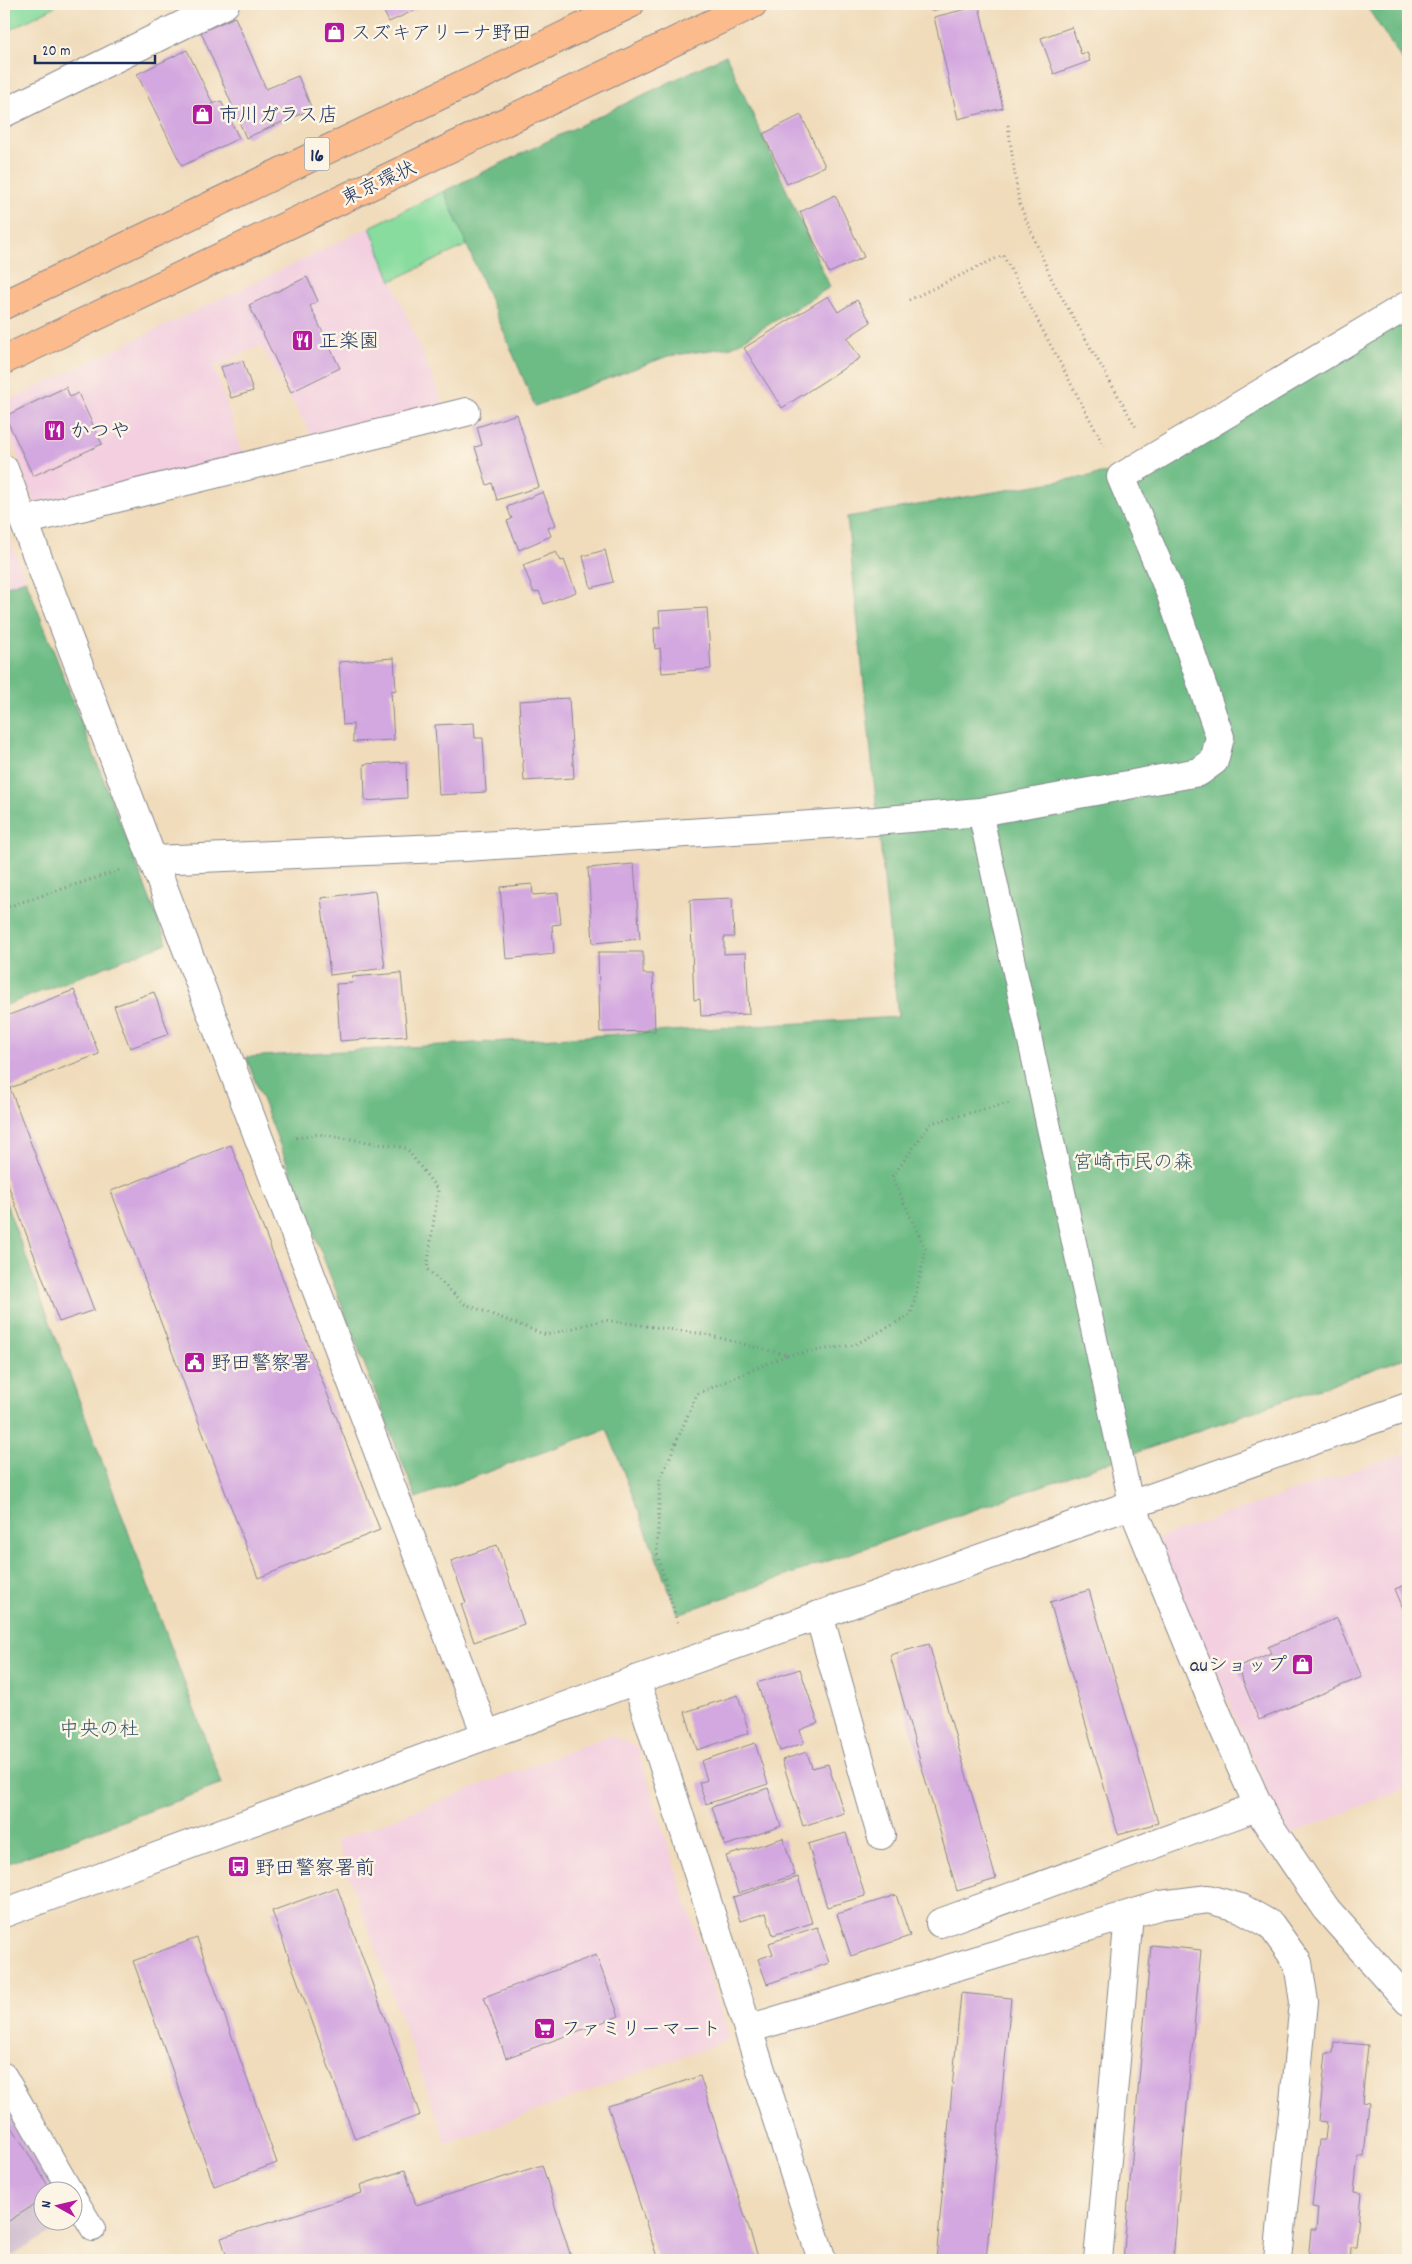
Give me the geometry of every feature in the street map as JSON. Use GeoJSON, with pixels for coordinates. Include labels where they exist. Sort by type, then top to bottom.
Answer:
{"type":"FeatureCollection","features":[{"type":"Feature","properties":{"kind":"highway","name":"16"},"geometry":{"type":"LineString","coordinates":[[4,305],[630,4]]}},
{"type":"Feature","properties":{"kind":"highway","name":"東京環状"},"geometry":{"type":"LineString","coordinates":[[4,360],[753,4]]}},
{"type":"Feature","properties":{"kind":"street"},"geometry":{"type":"LineString","coordinates":[[4,113],[225,4]]}},
{"type":"Feature","properties":{"kind":"street"},"geometry":{"type":"LineString","coordinates":[[153,860],[465,847],[875,821],[980,812],[1199,772],[1214,761],[1220,738],[1170,592],[1121,477],[1408,305]]}},
{"type":"Feature","properties":{"kind":"street"},"geometry":{"type":"LineString","coordinates":[[24,521],[466,412]]}},
{"type":"Feature","properties":{"kind":"street"},"geometry":{"type":"LineString","coordinates":[[4,469],[486,1735]]}},
{"type":"Feature","properties":{"kind":"street"},"geometry":{"type":"LineString","coordinates":[[4,1913],[636,1680],[1131,1503],[1408,1407]]}},
{"type":"Feature","properties":{"kind":"street"},"geometry":{"type":"LineString","coordinates":[[1131,1503],[1218,1716],[1264,1818],[1326,1909],[1408,2001]]}},
{"type":"Feature","properties":{"kind":"street"},"geometry":{"type":"LineString","coordinates":[[819,1615],[881,1835]]}},
{"type":"Feature","properties":{"kind":"street"},"geometry":{"type":"LineString","coordinates":[[636,1680],[822,2260]]}},
{"type":"Feature","properties":{"kind":"street"},"geometry":{"type":"LineString","coordinates":[[940,1923],[1259,1806]]}},
{"type":"Feature","properties":{"kind":"street"},"geometry":{"type":"LineString","coordinates":[[748,2029],[1162,1905],[1208,1899],[1241,1908],[1271,1925],[1298,1963],[1304,2002],[1278,2260]]}},
{"type":"Feature","properties":{"kind":"street"},"geometry":{"type":"LineString","coordinates":[[1098,2260],[1129,1915]]}},
{"type":"Feature","properties":{"kind":"lane"},"geometry":{"type":"LineString","coordinates":[[980,812],[1131,1503]]}},
{"type":"Feature","properties":{"kind":"lane"},"geometry":{"type":"LineString","coordinates":[[4,2075],[66,2182]]}},
{"type":"Feature","properties":{"kind":"lane"},"geometry":{"type":"LineString","coordinates":[[82,2211],[93,2230]]}},
{"type":"Feature","properties":{"kind":"path"},"geometry":{"type":"LineString","coordinates":[[1008,126],[1020,203],[1052,280],[1153,457]]}},
{"type":"Feature","properties":{"kind":"path"},"geometry":{"type":"LineString","coordinates":[[909,300],[1003,255],[1121,477]]}},
{"type":"Feature","properties":{"kind":"path"},"geometry":{"type":"LineString","coordinates":[[4,908],[153,860]]}},
{"type":"Feature","properties":{"kind":"path"},"geometry":{"type":"LineString","coordinates":[[678,1624],[657,1554],[660,1480],[697,1394],[787,1355],[854,1344],[911,1315],[926,1250],[892,1177],[931,1123],[1042,1094]]}},
{"type":"Feature","properties":{"kind":"path"},"geometry":{"type":"LineString","coordinates":[[261,1144],[318,1134],[406,1148],[438,1190],[427,1269],[465,1304],[546,1335],[604,1320],[704,1334],[787,1355]]}},
{"type":"Feature","properties":{"kind":"shaded area"},"geometry":{"type":"Polygon","coordinates":[[[370,227],[443,404],[312,436],[261,346],[214,366],[243,454],[36,507],[4,418],[9,400],[370,227]]]}},
{"type":"Feature","properties":{"kind":"shaded area"},"geometry":{"type":"Polygon","coordinates":[[[4,524],[26,580],[4,587],[4,524]]]}},
{"type":"Feature","properties":{"kind":"shaded area"},"geometry":{"type":"Polygon","coordinates":[[[1408,1452],[1408,1787],[1289,1835],[1275,1809],[1157,1538],[1408,1452]]]}},
{"type":"Feature","properties":{"kind":"shaded area"},"geometry":{"type":"Polygon","coordinates":[[[611,1735],[637,1747],[730,2039],[447,2144],[336,1841],[611,1735]]]}},
{"type":"Feature","properties":{"kind":"shaded area"},"geometry":{"type":"Polygon","coordinates":[[[4,2095],[54,2182],[32,2182],[32,2232],[51,2232],[4,2260],[4,2095]]]}},
{"type":"Feature","properties":{"kind":"green space"},"geometry":{"type":"Polygon","coordinates":[[[4,4],[55,4],[56,6],[4,33],[4,4]]]}},
{"type":"Feature","properties":{"kind":"green space"},"geometry":{"type":"Polygon","coordinates":[[[1365,4],[1408,4],[1408,69],[1365,4]]]}},
{"type":"Feature","properties":{"kind":"green space"},"geometry":{"type":"Polygon","coordinates":[[[726,55],[830,287],[732,347],[668,356],[535,406],[444,191],[726,55]]]}},
{"type":"Feature","properties":{"kind":"green space"},"geometry":{"type":"Polygon","coordinates":[[[444,191],[467,245],[391,281],[370,227],[444,191]]]}},
{"type":"Feature","properties":{"kind":"green space","name":"宮崎市民の森"},"geometry":{"type":"Polygon","coordinates":[[[1408,315],[1408,1357],[678,1614],[607,1429],[416,1498],[246,1057],[898,1017],[847,517],[1107,473],[1115,487],[1408,315]]]}},
{"type":"Feature","properties":{"kind":"green space"},"geometry":{"type":"Polygon","coordinates":[[[26,580],[167,943],[4,1006],[4,587],[26,580]]]}},
{"type":"Feature","properties":{"kind":"green space","name":"中央の杜"},"geometry":{"type":"Polygon","coordinates":[[[4,1198],[222,1784],[4,1865],[4,1198]]]}},
{"type":"Feature","properties":{"kind":"building"},"geometry":{"type":"Polygon","coordinates":[[[380,4],[428,4],[389,22],[380,4]]]}},
{"type":"Feature","properties":{"kind":"building"},"geometry":{"type":"Polygon","coordinates":[[[929,4],[957,4],[931,11],[929,4]]]}},
{"type":"Feature","properties":{"kind":"building"},"geometry":{"type":"Polygon","coordinates":[[[979,6],[1003,108],[958,119],[934,17],[979,6]]]}},
{"type":"Feature","properties":{"kind":"building"},"geometry":{"type":"Polygon","coordinates":[[[235,17],[266,89],[298,76],[312,109],[246,138],[201,32],[235,17]]]}},
{"type":"Feature","properties":{"kind":"building"},"geometry":{"type":"Polygon","coordinates":[[[1072,27],[1081,54],[1087,52],[1090,61],[1054,74],[1041,38],[1072,27]]]}},
{"type":"Feature","properties":{"kind":"building"},"geometry":{"type":"Polygon","coordinates":[[[187,50],[213,104],[221,101],[239,138],[182,166],[137,74],[187,50]]]}},
{"type":"Feature","properties":{"kind":"building"},"geometry":{"type":"Polygon","coordinates":[[[801,115],[825,166],[787,184],[763,134],[801,115]]]}},
{"type":"Feature","properties":{"kind":"building"},"geometry":{"type":"Polygon","coordinates":[[[835,195],[864,257],[829,273],[800,212],[835,195]]]}},
{"type":"Feature","properties":{"kind":"building"},"geometry":{"type":"Polygon","coordinates":[[[307,277],[318,301],[310,306],[340,368],[291,392],[249,305],[307,277]]]}},
{"type":"Feature","properties":{"kind":"building"},"geometry":{"type":"Polygon","coordinates":[[[828,296],[838,312],[857,300],[871,322],[847,338],[860,358],[782,408],[744,348],[828,296]]]}},
{"type":"Feature","properties":{"kind":"building"},"geometry":{"type":"Polygon","coordinates":[[[243,361],[253,391],[231,398],[221,367],[243,361]]]}},
{"type":"Feature","properties":{"kind":"building","name":"かつや"},"geometry":{"type":"Polygon","coordinates":[[[66,387],[70,397],[78,393],[102,444],[33,476],[5,416],[66,387]]]}},
{"type":"Feature","properties":{"kind":"building"},"geometry":{"type":"Polygon","coordinates":[[[517,414],[539,487],[497,500],[492,483],[487,485],[475,447],[482,445],[477,427],[517,414]]]}},
{"type":"Feature","properties":{"kind":"building"},"geometry":{"type":"Polygon","coordinates":[[[543,492],[556,525],[548,528],[551,536],[519,550],[507,521],[512,519],[507,507],[543,492]]]}},
{"type":"Feature","properties":{"kind":"building"},"geometry":{"type":"Polygon","coordinates":[[[605,550],[613,582],[591,588],[583,556],[605,550]]]}},
{"type":"Feature","properties":{"kind":"building"},"geometry":{"type":"Polygon","coordinates":[[[556,552],[561,561],[564,560],[576,592],[544,604],[539,591],[534,593],[523,565],[556,552]]]}},
{"type":"Feature","properties":{"kind":"building"},"geometry":{"type":"Polygon","coordinates":[[[707,608],[711,669],[662,673],[660,648],[655,649],[654,628],[660,628],[659,611],[707,608]]]}},
{"type":"Feature","properties":{"kind":"building"},"geometry":{"type":"Polygon","coordinates":[[[394,658],[396,690],[391,691],[394,740],[353,742],[353,724],[343,725],[339,662],[394,658]]]}},
{"type":"Feature","properties":{"kind":"building"},"geometry":{"type":"Polygon","coordinates":[[[569,698],[574,778],[524,781],[519,701],[569,698]]]}},
{"type":"Feature","properties":{"kind":"building"},"geometry":{"type":"Polygon","coordinates":[[[474,723],[475,738],[483,738],[486,792],[439,795],[435,725],[474,723]]]}},
{"type":"Feature","properties":{"kind":"building"},"geometry":{"type":"Polygon","coordinates":[[[406,762],[407,798],[365,801],[364,764],[406,762]]]}},
{"type":"Feature","properties":{"kind":"building"},"geometry":{"type":"Polygon","coordinates":[[[634,864],[640,939],[593,943],[588,868],[634,864]]]}},
{"type":"Feature","properties":{"kind":"building"},"geometry":{"type":"Polygon","coordinates":[[[532,884],[533,895],[558,893],[561,924],[552,925],[554,954],[506,959],[500,887],[532,884]]]}},
{"type":"Feature","properties":{"kind":"building"},"geometry":{"type":"Polygon","coordinates":[[[375,891],[385,968],[330,975],[321,898],[375,891]]]}},
{"type":"Feature","properties":{"kind":"building"},"geometry":{"type":"Polygon","coordinates":[[[732,898],[734,937],[724,937],[724,954],[746,953],[749,1014],[701,1016],[700,999],[694,1000],[690,900],[732,898]]]}},
{"type":"Feature","properties":{"kind":"building"},"geometry":{"type":"Polygon","coordinates":[[[598,952],[643,952],[643,974],[653,974],[655,1031],[600,1032],[598,952]]]}},
{"type":"Feature","properties":{"kind":"building"},"geometry":{"type":"Polygon","coordinates":[[[401,973],[407,1036],[340,1041],[336,984],[353,983],[352,977],[401,973]]]}},
{"type":"Feature","properties":{"kind":"building"},"geometry":{"type":"Polygon","coordinates":[[[74,990],[99,1054],[10,1088],[94,1310],[59,1322],[4,1174],[4,1017],[74,990]]]}},
{"type":"Feature","properties":{"kind":"building"},"geometry":{"type":"Polygon","coordinates":[[[154,992],[169,1034],[130,1048],[114,1006],[154,992]]]}},
{"type":"Feature","properties":{"kind":"building"},"geometry":{"type":"Polygon","coordinates":[[[231,1145],[380,1530],[258,1578],[111,1191],[231,1145]]]}},
{"type":"Feature","properties":{"kind":"building"},"geometry":{"type":"Polygon","coordinates":[[[497,1545],[524,1624],[474,1642],[461,1604],[466,1603],[451,1561],[497,1545]]]}},
{"type":"Feature","properties":{"kind":"building"},"geometry":{"type":"Polygon","coordinates":[[[1408,1584],[1408,1620],[1395,1589],[1408,1584]]]}},
{"type":"Feature","properties":{"kind":"building"},"geometry":{"type":"Polygon","coordinates":[[[1089,1590],[1158,1823],[1118,1834],[1050,1602],[1089,1590]]]}},
{"type":"Feature","properties":{"kind":"building"},"geometry":{"type":"Polygon","coordinates":[[[1337,1618],[1362,1677],[1259,1720],[1237,1667],[1271,1653],[1268,1647],[1337,1618]]]}},
{"type":"Feature","properties":{"kind":"building"},"geometry":{"type":"Polygon","coordinates":[[[929,1644],[996,1879],[957,1891],[890,1655],[929,1644]]]}},
{"type":"Feature","properties":{"kind":"building"},"geometry":{"type":"Polygon","coordinates":[[[800,1669],[818,1723],[800,1730],[804,1743],[780,1751],[757,1683],[800,1669]]]}},
{"type":"Feature","properties":{"kind":"building"},"geometry":{"type":"Polygon","coordinates":[[[738,1695],[749,1733],[697,1750],[685,1712],[738,1695]]]}},
{"type":"Feature","properties":{"kind":"building"},"geometry":{"type":"Polygon","coordinates":[[[755,1743],[768,1784],[706,1804],[699,1783],[707,1780],[701,1761],[755,1743]]]}},
{"type":"Feature","properties":{"kind":"building"},"geometry":{"type":"Polygon","coordinates":[[[807,1752],[812,1768],[828,1764],[844,1813],[803,1826],[782,1760],[807,1752]]]}},
{"type":"Feature","properties":{"kind":"building"},"geometry":{"type":"Polygon","coordinates":[[[768,1788],[781,1826],[725,1846],[712,1807],[768,1788]]]}},
{"type":"Feature","properties":{"kind":"building"},"geometry":{"type":"Polygon","coordinates":[[[846,1833],[865,1896],[827,1907],[808,1844],[846,1833]]]}},
{"type":"Feature","properties":{"kind":"building"},"geometry":{"type":"Polygon","coordinates":[[[783,1838],[795,1875],[738,1893],[726,1856],[783,1838]]]}},
{"type":"Feature","properties":{"kind":"building"},"geometry":{"type":"Polygon","coordinates":[[[798,1877],[812,1923],[773,1935],[766,1913],[740,1921],[733,1897],[798,1877]]]}},
{"type":"Feature","properties":{"kind":"building"},"geometry":{"type":"Polygon","coordinates":[[[337,1887],[420,2115],[355,2139],[272,1911],[337,1887]]]}},
{"type":"Feature","properties":{"kind":"building"},"geometry":{"type":"Polygon","coordinates":[[[896,1895],[910,1936],[851,1956],[837,1914],[896,1895]]]}},
{"type":"Feature","properties":{"kind":"building"},"geometry":{"type":"Polygon","coordinates":[[[817,1927],[829,1963],[767,1984],[758,1959],[773,1954],[769,1943],[817,1927]]]}},
{"type":"Feature","properties":{"kind":"building"},"geometry":{"type":"Polygon","coordinates":[[[197,1938],[277,2163],[214,2186],[133,1961],[197,1938]]]}},
{"type":"Feature","properties":{"kind":"building"},"geometry":{"type":"Polygon","coordinates":[[[1151,1945],[1201,1950],[1173,2260],[1123,2260],[1151,1945]]]}},
{"type":"Feature","properties":{"kind":"building"},"geometry":{"type":"Polygon","coordinates":[[[596,1955],[619,2016],[506,2058],[484,1997],[596,1955]]]}},
{"type":"Feature","properties":{"kind":"building"},"geometry":{"type":"Polygon","coordinates":[[[961,1993],[1011,1998],[986,2260],[936,2260],[961,1993]]]}},
{"type":"Feature","properties":{"kind":"building"},"geometry":{"type":"Polygon","coordinates":[[[1334,2042],[1368,2045],[1362,2102],[1369,2103],[1364,2156],[1358,2156],[1354,2192],[1361,2193],[1356,2247],[1351,2247],[1350,2260],[1308,2260],[1311,2230],[1316,2230],[1318,2208],[1312,2207],[1319,2140],[1325,2140],[1327,2122],[1319,2121],[1326,2053],[1333,2053],[1334,2042]]]}},
{"type":"Feature","properties":{"kind":"building"},"geometry":{"type":"Polygon","coordinates":[[[700,2076],[759,2260],[658,2260],[608,2106],[700,2076]]]}},
{"type":"Feature","properties":{"kind":"building"},"geometry":{"type":"Polygon","coordinates":[[[4,2114],[46,2182],[32,2182],[32,2206],[4,2224],[4,2114]]]}},
{"type":"Feature","properties":{"kind":"building"},"geometry":{"type":"Polygon","coordinates":[[[542,2165],[572,2260],[228,2260],[221,2238],[362,2193],[360,2185],[405,2170],[416,2205],[542,2165]]]}},
{"type":"Feature","properties":{"kind":"place","name":"スズキアリーナ野田"},"geometry":{"type":"Point","coordinates":[335,32]}},
{"type":"Feature","properties":{"kind":"place","name":"市川ガラス店"},"geometry":{"type":"Point","coordinates":[203,114]}},
{"type":"Feature","properties":{"kind":"place","name":"正楽園"},"geometry":{"type":"Point","coordinates":[303,340]}},
{"type":"Feature","properties":{"kind":"place","name":"かつや"},"geometry":{"type":"Point","coordinates":[54,430]}},
{"type":"Feature","properties":{"kind":"place","name":"野田警察署"},"geometry":{"type":"Point","coordinates":[195,1362]}},
{"type":"Feature","properties":{"kind":"place","name":"auショップ"},"geometry":{"type":"Point","coordinates":[1303,1664]}},
{"type":"Feature","properties":{"kind":"place","name":"野田警察署前"},"geometry":{"type":"Point","coordinates":[239,1867]}},
{"type":"Feature","properties":{"kind":"place","name":"ファミリーマート"},"geometry":{"type":"Point","coordinates":[545,2028]}}]}
